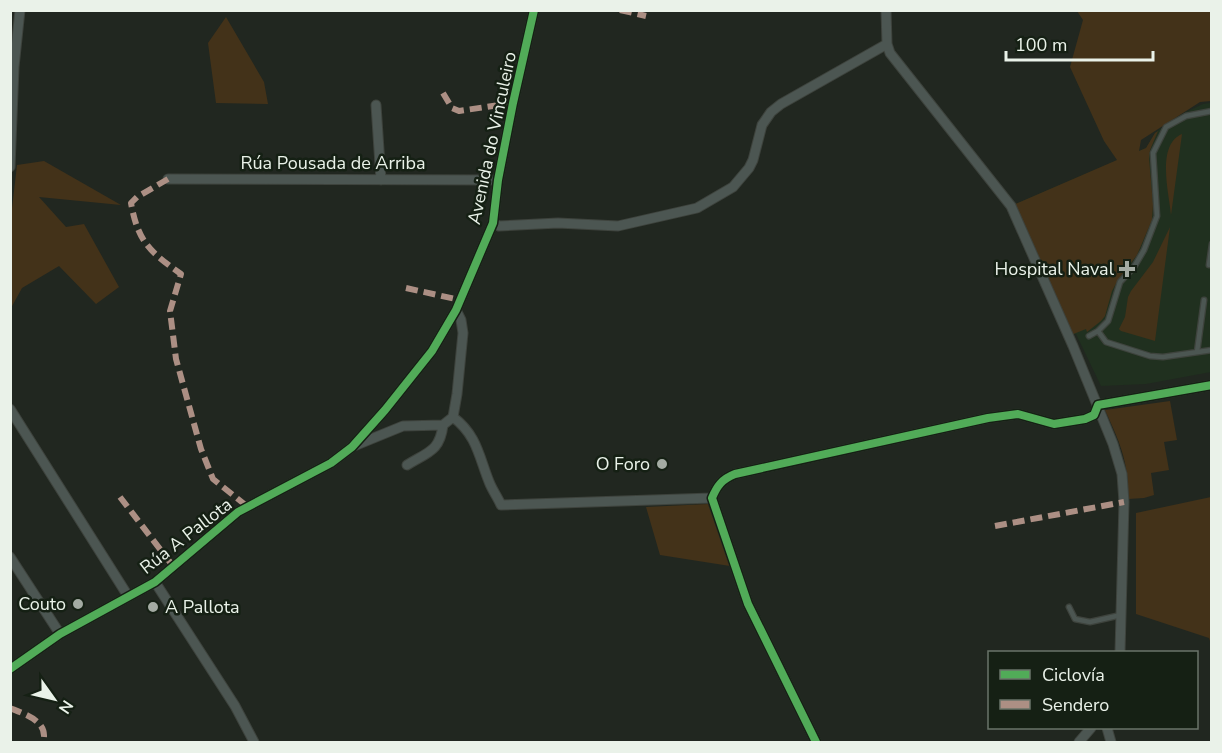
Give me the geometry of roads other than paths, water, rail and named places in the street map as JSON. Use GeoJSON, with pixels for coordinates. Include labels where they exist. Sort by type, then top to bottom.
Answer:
{"type":"FeatureCollection","features":[{"type":"Feature","properties":{"kind":"street"},"geometry":{"type":"LineString","coordinates":[[10,167],[12,67],[20,10]]}},
{"type":"Feature","properties":{"kind":"street","name":"Avenida do Vinculeiro"},"geometry":{"type":"LineString","coordinates":[[352,447],[432,351],[456,310],[493,223],[498,180],[534,10]]}},
{"type":"Feature","properties":{"kind":"street"},"geometry":{"type":"LineString","coordinates":[[886,10],[887,44],[890,54],[1011,206],[1076,344],[1113,444],[1122,474],[1124,502],[1120,651]]}},
{"type":"Feature","properties":{"kind":"street"},"geometry":{"type":"LineString","coordinates":[[493,223],[500,226],[558,223],[618,226],[697,208],[733,187],[749,168],[762,125],[771,112],[781,104],[887,44]]}},
{"type":"Feature","properties":{"kind":"street"},"geometry":{"type":"LineString","coordinates":[[376,105],[381,180]]}},
{"type":"Feature","properties":{"kind":"street","name":"Rúa Pousada de Arriba"},"geometry":{"type":"LineString","coordinates":[[168,179],[498,180]]}},
{"type":"Feature","properties":{"kind":"street"},"geometry":{"type":"LineString","coordinates":[[352,447],[403,426],[443,425],[453,417],[458,394],[463,333],[461,320],[456,310]]}},
{"type":"Feature","properties":{"kind":"street"},"geometry":{"type":"LineString","coordinates":[[1098,405],[1212,385]]}},
{"type":"Feature","properties":{"kind":"street"},"geometry":{"type":"LineString","coordinates":[[816,742],[748,604],[712,498],[715,490],[725,478],[988,418],[1018,414],[1054,424],[1085,420],[1094,415],[1098,405]]}},
{"type":"Feature","properties":{"kind":"street"},"geometry":{"type":"LineString","coordinates":[[10,410],[128,596]]}},
{"type":"Feature","properties":{"kind":"street"},"geometry":{"type":"LineString","coordinates":[[453,417],[476,445],[490,486],[501,505],[712,498]]}},
{"type":"Feature","properties":{"kind":"street"},"geometry":{"type":"LineString","coordinates":[[407,465],[432,450],[439,443],[443,425]]}},
{"type":"Feature","properties":{"kind":"street","name":"Rúa A Pallota"},"geometry":{"type":"LineString","coordinates":[[10,669],[60,634],[155,582],[238,512],[331,463],[352,447]]}},
{"type":"Feature","properties":{"kind":"street"},"geometry":{"type":"LineString","coordinates":[[10,557],[60,634]]}},
{"type":"Feature","properties":{"kind":"street"},"geometry":{"type":"LineString","coordinates":[[155,582],[235,706],[254,742]]}},
{"type":"Feature","properties":{"kind":"street"},"geometry":{"type":"LineString","coordinates":[[1080,742],[1090,729]]}},
{"type":"Feature","properties":{"kind":"lane"},"geometry":{"type":"LineString","coordinates":[[1089,336],[1108,321],[1120,282],[1134,267],[1144,250],[1157,216],[1153,153],[1166,127],[1186,116],[1212,111]]}},
{"type":"Feature","properties":{"kind":"lane"},"geometry":{"type":"LineString","coordinates":[[1209,265],[1212,244]]}},
{"type":"Feature","properties":{"kind":"lane"},"geometry":{"type":"LineString","coordinates":[[1197,352],[1204,300]]}},
{"type":"Feature","properties":{"kind":"lane"},"geometry":{"type":"LineString","coordinates":[[1098,331],[1106,342],[1150,356],[1164,357],[1212,350]]}},
{"type":"Feature","properties":{"kind":"lane"},"geometry":{"type":"LineString","coordinates":[[1069,607],[1075,619],[1090,622],[1121,615]]}},
{"type":"Feature","properties":{"kind":"place","name":"Hospital Naval"},"geometry":{"type":"Point","coordinates":[1127,269]}},
{"type":"Feature","properties":{"kind":"place","name":"O Foro"},"geometry":{"type":"Point","coordinates":[662,464]}},
{"type":"Feature","properties":{"kind":"place","name":"Couto"},"geometry":{"type":"Point","coordinates":[78,604]}},
{"type":"Feature","properties":{"kind":"place","name":"A Pallota"},"geometry":{"type":"Point","coordinates":[153,607]}}]}
